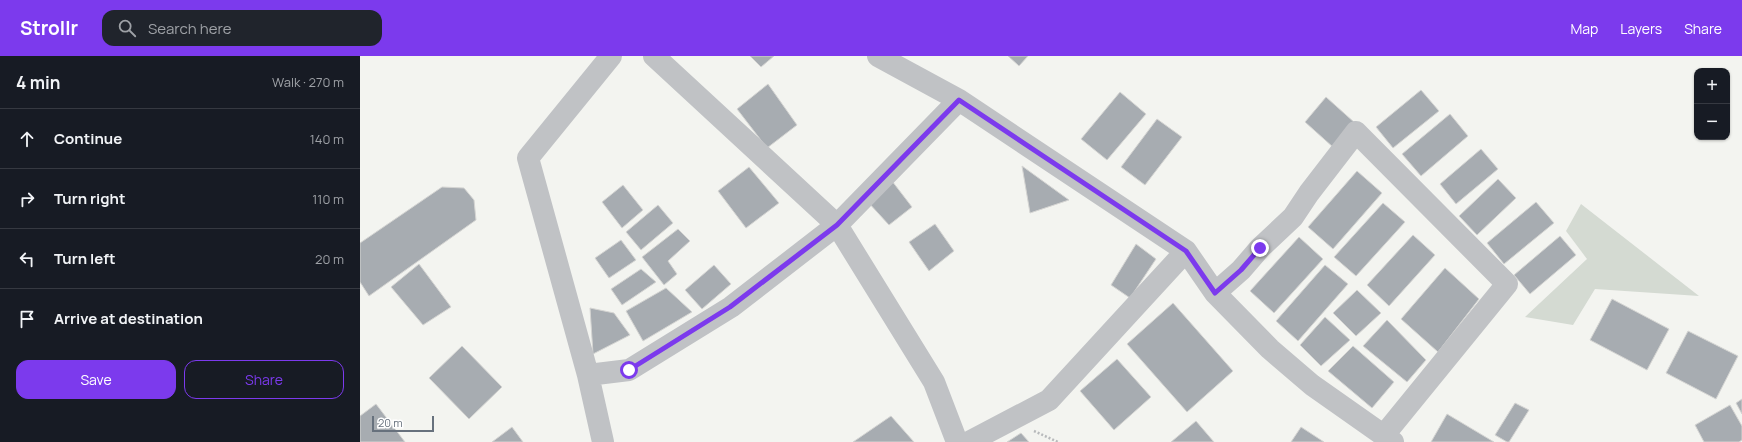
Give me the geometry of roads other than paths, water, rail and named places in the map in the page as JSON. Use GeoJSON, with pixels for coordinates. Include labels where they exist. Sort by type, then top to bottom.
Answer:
{"type":"FeatureCollection","features":[{"type":"Feature","properties":{"kind":"street"},"geometry":{"type":"LineString","coordinates":[[603,442],[588,375],[528,158],[611,56]]}},
{"type":"Feature","properties":{"kind":"street"},"geometry":{"type":"LineString","coordinates":[[654,56],[837,225],[934,382],[957,442]]}},
{"type":"Feature","properties":{"kind":"street"},"geometry":{"type":"LineString","coordinates":[[878,56],[959,100],[1186,251],[1215,293],[1270,349],[1312,385],[1388,438],[1507,284],[1356,132],[1309,193],[1293,217],[1260,248],[1241,270],[1215,293]]}},
{"type":"Feature","properties":{"kind":"street"},"geometry":{"type":"LineString","coordinates":[[588,375],[629,370],[730,307],[837,225],[959,100]]}},
{"type":"Feature","properties":{"kind":"street"},"geometry":{"type":"LineString","coordinates":[[969,442],[1049,400],[1186,251]]}}]}
